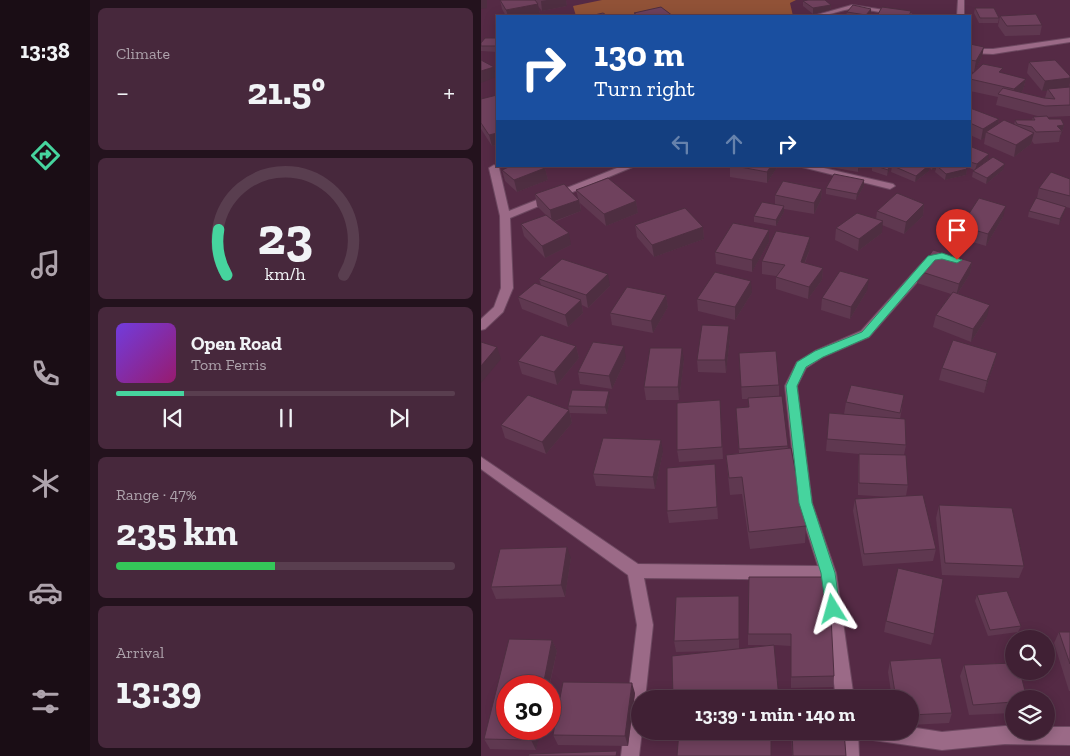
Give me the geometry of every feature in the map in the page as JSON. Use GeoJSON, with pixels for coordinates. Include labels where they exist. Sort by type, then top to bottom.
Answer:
{"type":"FeatureCollection","features":[{"type":"Feature","properties":{"kind":"street"},"geometry":{"type":"LineString","coordinates":[[961,0],[961,15]]}},
{"type":"Feature","properties":{"kind":"street"},"geometry":{"type":"LineString","coordinates":[[821,15],[852,7],[903,15]]}},
{"type":"Feature","properties":{"kind":"street"},"geometry":{"type":"LineString","coordinates":[[971,51],[1005,49],[1041,42],[1070,40]]}},
{"type":"Feature","properties":{"kind":"street"},"geometry":{"type":"LineString","coordinates":[[505,216],[628,167]]}},
{"type":"Feature","properties":{"kind":"street"},"geometry":{"type":"LineString","coordinates":[[805,167],[890,186]]}},
{"type":"Feature","properties":{"kind":"street"},"geometry":{"type":"LineString","coordinates":[[481,326],[499,309],[507,288],[505,216],[494,168]]}},
{"type":"Feature","properties":{"kind":"street"},"geometry":{"type":"LineString","coordinates":[[844,690],[828,573],[805,503],[791,386],[801,365],[819,354],[865,334],[931,258],[942,256]]}},
{"type":"Feature","properties":{"kind":"street"},"geometry":{"type":"LineString","coordinates":[[481,462],[635,571],[828,573]]}},
{"type":"Feature","properties":{"kind":"street"},"geometry":{"type":"LineString","coordinates":[[630,756],[645,625],[635,571]]}},
{"type":"Feature","properties":{"kind":"street"},"geometry":{"type":"LineString","coordinates":[[919,738],[942,741],[1005,734],[1070,736]]}},
{"type":"Feature","properties":{"kind":"street"},"geometry":{"type":"LineString","coordinates":[[849,740],[850,756]]}},
{"type":"Feature","properties":{"kind":"shaded area"},"geometry":{"type":"Polygon","coordinates":[[[602,0],[796,0],[790,3],[793,15],[576,15],[573,6],[602,0]]]}},
{"type":"Feature","properties":{"kind":"building"},"geometry":{"type":"Polygon","coordinates":[[[500,0],[535,0],[538,4],[506,10],[500,0]]]}},
{"type":"Feature","properties":{"kind":"building"},"geometry":{"type":"Polygon","coordinates":[[[825,0],[831,5],[813,8],[803,1],[825,0]]]}},
{"type":"Feature","properties":{"kind":"building"},"geometry":{"type":"Polygon","coordinates":[[[853,5],[871,9],[866,15],[847,12],[853,5]]]}},
{"type":"Feature","properties":{"kind":"building"},"geometry":{"type":"Polygon","coordinates":[[[661,7],[672,15],[637,15],[634,13],[661,7]]]}},
{"type":"Feature","properties":{"kind":"building"},"geometry":{"type":"Polygon","coordinates":[[[882,7],[911,11],[909,15],[878,15],[882,7]]]}},
{"type":"Feature","properties":{"kind":"building"},"geometry":{"type":"Polygon","coordinates":[[[975,8],[994,8],[999,18],[980,18],[975,8]]]}},
{"type":"Feature","properties":{"kind":"building"},"geometry":{"type":"Polygon","coordinates":[[[1036,14],[1042,25],[1007,26],[1000,16],[1036,14]]]}},
{"type":"Feature","properties":{"kind":"building"},"geometry":{"type":"Polygon","coordinates":[[[485,38],[496,38],[496,46],[481,46],[485,38]]]}},
{"type":"Feature","properties":{"kind":"building"},"geometry":{"type":"Polygon","coordinates":[[[971,44],[984,47],[976,61],[971,60],[971,44]]]}},
{"type":"Feature","properties":{"kind":"building"},"geometry":{"type":"Polygon","coordinates":[[[481,60],[494,67],[481,71],[481,60]]]}},
{"type":"Feature","properties":{"kind":"building"},"geometry":{"type":"Polygon","coordinates":[[[1055,60],[1070,78],[1045,81],[1029,62],[1055,60]]]}},
{"type":"Feature","properties":{"kind":"building"},"geometry":{"type":"Polygon","coordinates":[[[983,64],[1003,68],[999,72],[1026,79],[1014,89],[971,79],[971,75],[983,64]]]}},
{"type":"Feature","properties":{"kind":"building"},"geometry":{"type":"Polygon","coordinates":[[[1070,87],[1070,105],[1045,106],[998,94],[1003,88],[1055,99],[1048,89],[1070,87]]]}},
{"type":"Feature","properties":{"kind":"building"},"geometry":{"type":"Polygon","coordinates":[[[496,95],[496,133],[489,135],[481,123],[481,99],[496,95]]]}},
{"type":"Feature","properties":{"kind":"building"},"geometry":{"type":"Polygon","coordinates":[[[971,108],[999,119],[983,129],[971,123],[971,108]]]}},
{"type":"Feature","properties":{"kind":"building"},"geometry":{"type":"Polygon","coordinates":[[[1047,116],[1049,119],[1061,119],[1064,125],[1057,126],[1062,131],[1036,132],[1032,127],[1017,124],[1015,120],[1035,120],[1033,117],[1047,116]]]}},
{"type":"Feature","properties":{"kind":"building"},"geometry":{"type":"Polygon","coordinates":[[[1004,120],[1034,133],[1016,145],[986,132],[1004,120]]]}},
{"type":"Feature","properties":{"kind":"building"},"geometry":{"type":"Polygon","coordinates":[[[971,148],[989,154],[977,164],[971,162],[971,148]]]}},
{"type":"Feature","properties":{"kind":"building"},"geometry":{"type":"Polygon","coordinates":[[[993,157],[1005,164],[987,178],[973,171],[993,157]]]}},
{"type":"Feature","properties":{"kind":"building"},"geometry":{"type":"Polygon","coordinates":[[[509,167],[545,168],[514,180],[502,170],[509,167]]]}},
{"type":"Feature","properties":{"kind":"building"},"geometry":{"type":"Polygon","coordinates":[[[740,167],[770,167],[767,172],[740,167]]]}},
{"type":"Feature","properties":{"kind":"building"},"geometry":{"type":"Polygon","coordinates":[[[895,167],[927,167],[916,176],[895,167]]]}},
{"type":"Feature","properties":{"kind":"building"},"geometry":{"type":"Polygon","coordinates":[[[938,167],[966,167],[967,169],[946,174],[938,167]]]}},
{"type":"Feature","properties":{"kind":"building"},"geometry":{"type":"Polygon","coordinates":[[[1051,172],[1070,179],[1070,196],[1039,188],[1051,172]]]}},
{"type":"Feature","properties":{"kind":"building"},"geometry":{"type":"Polygon","coordinates":[[[834,174],[864,180],[857,194],[826,188],[834,174]]]}},
{"type":"Feature","properties":{"kind":"building"},"geometry":{"type":"Polygon","coordinates":[[[608,178],[636,201],[604,214],[576,190],[608,178]]]}},
{"type":"Feature","properties":{"kind":"building"},"geometry":{"type":"Polygon","coordinates":[[[783,181],[822,189],[814,203],[775,195],[783,181]]]}},
{"type":"Feature","properties":{"kind":"building"},"geometry":{"type":"Polygon","coordinates":[[[564,184],[579,200],[550,210],[535,194],[564,184]]]}},
{"type":"Feature","properties":{"kind":"building"},"geometry":{"type":"Polygon","coordinates":[[[897,193],[924,204],[906,222],[877,211],[897,193]]]}},
{"type":"Feature","properties":{"kind":"building"},"geometry":{"type":"Polygon","coordinates":[[[979,198],[1006,206],[988,234],[961,226],[979,198]]]}},
{"type":"Feature","properties":{"kind":"building"},"geometry":{"type":"Polygon","coordinates":[[[1036,198],[1066,207],[1060,219],[1029,211],[1036,198]]]}},
{"type":"Feature","properties":{"kind":"building"},"geometry":{"type":"Polygon","coordinates":[[[762,202],[784,206],[776,220],[754,216],[762,202]]]}},
{"type":"Feature","properties":{"kind":"building"},"geometry":{"type":"Polygon","coordinates":[[[685,208],[703,227],[652,245],[635,225],[685,208]]]}},
{"type":"Feature","properties":{"kind":"building"},"geometry":{"type":"Polygon","coordinates":[[[857,213],[883,221],[859,239],[836,228],[857,213]]]}},
{"type":"Feature","properties":{"kind":"building"},"geometry":{"type":"Polygon","coordinates":[[[546,215],[569,233],[542,246],[521,224],[546,215]]]}},
{"type":"Feature","properties":{"kind":"building"},"geometry":{"type":"Polygon","coordinates":[[[733,223],[769,230],[752,260],[715,252],[733,223]]]}},
{"type":"Feature","properties":{"kind":"building"},"geometry":{"type":"Polygon","coordinates":[[[776,231],[810,237],[801,262],[823,268],[809,287],[776,277],[785,265],[762,261],[776,231]]]}},
{"type":"Feature","properties":{"kind":"building"},"geometry":{"type":"Polygon","coordinates":[[[933,250],[972,262],[959,284],[919,271],[933,250]]]}},
{"type":"Feature","properties":{"kind":"building"},"geometry":{"type":"Polygon","coordinates":[[[562,259],[608,274],[586,295],[539,279],[562,259]]]}},
{"type":"Feature","properties":{"kind":"building"},"geometry":{"type":"Polygon","coordinates":[[[840,271],[869,279],[851,307],[822,298],[840,271]]]}},
{"type":"Feature","properties":{"kind":"building"},"geometry":{"type":"Polygon","coordinates":[[[715,272],[751,281],[735,307],[697,299],[715,272]]]}},
{"type":"Feature","properties":{"kind":"building"},"geometry":{"type":"Polygon","coordinates":[[[535,283],[581,300],[565,315],[518,297],[535,283]]]}},
{"type":"Feature","properties":{"kind":"building"},"geometry":{"type":"Polygon","coordinates":[[[627,287],[666,295],[651,321],[610,313],[627,287]]]}},
{"type":"Feature","properties":{"kind":"building"},"geometry":{"type":"Polygon","coordinates":[[[953,292],[990,305],[973,329],[936,315],[953,292]]]}},
{"type":"Feature","properties":{"kind":"building"},"geometry":{"type":"Polygon","coordinates":[[[702,325],[729,326],[725,360],[697,360],[702,325]]]}},
{"type":"Feature","properties":{"kind":"building"},"geometry":{"type":"Polygon","coordinates":[[[541,335],[576,346],[554,372],[518,361],[541,335]]]}},
{"type":"Feature","properties":{"kind":"building"},"geometry":{"type":"Polygon","coordinates":[[[953,340],[997,353],[987,381],[942,368],[953,340]]]}},
{"type":"Feature","properties":{"kind":"building"},"geometry":{"type":"Polygon","coordinates":[[[481,342],[497,347],[481,366],[481,342]]]}},
{"type":"Feature","properties":{"kind":"building"},"geometry":{"type":"Polygon","coordinates":[[[593,342],[624,346],[609,376],[578,372],[593,342]]]}},
{"type":"Feature","properties":{"kind":"building"},"geometry":{"type":"Polygon","coordinates":[[[650,348],[682,348],[678,387],[644,387],[650,348]]]}},
{"type":"Feature","properties":{"kind":"building"},"geometry":{"type":"Polygon","coordinates":[[[776,351],[779,385],[741,387],[739,353],[776,351]]]}},
{"type":"Feature","properties":{"kind":"building"},"geometry":{"type":"Polygon","coordinates":[[[851,385],[904,395],[900,413],[846,402],[851,385]]]}},
{"type":"Feature","properties":{"kind":"building"},"geometry":{"type":"Polygon","coordinates":[[[572,390],[609,391],[605,407],[568,406],[572,390]]]}},
{"type":"Feature","properties":{"kind":"building"},"geometry":{"type":"Polygon","coordinates":[[[528,395],[569,410],[542,442],[501,425],[528,395]]]}},
{"type":"Feature","properties":{"kind":"building"},"geometry":{"type":"Polygon","coordinates":[[[782,396],[788,446],[739,449],[736,408],[749,407],[748,398],[782,396]]]}},
{"type":"Feature","properties":{"kind":"building"},"geometry":{"type":"Polygon","coordinates":[[[720,400],[722,447],[677,450],[677,403],[720,400]]]}},
{"type":"Feature","properties":{"kind":"building"},"geometry":{"type":"Polygon","coordinates":[[[829,413],[905,419],[906,445],[827,439],[829,413]]]}},
{"type":"Feature","properties":{"kind":"building"},"geometry":{"type":"Polygon","coordinates":[[[603,438],[661,440],[653,477],[593,474],[603,438]]]}},
{"type":"Feature","properties":{"kind":"building"},"geometry":{"type":"Polygon","coordinates":[[[791,448],[806,526],[749,532],[742,477],[729,478],[726,455],[791,448]]]}},
{"type":"Feature","properties":{"kind":"building"},"geometry":{"type":"Polygon","coordinates":[[[859,454],[906,455],[908,485],[859,483],[859,454]]]}},
{"type":"Feature","properties":{"kind":"building"},"geometry":{"type":"Polygon","coordinates":[[[715,464],[717,507],[667,511],[667,468],[715,464]]]}},
{"type":"Feature","properties":{"kind":"building"},"geometry":{"type":"Polygon","coordinates":[[[923,495],[936,549],[864,554],[855,499],[923,495]]]}},
{"type":"Feature","properties":{"kind":"building"},"geometry":{"type":"Polygon","coordinates":[[[939,505],[1012,508],[1024,566],[945,563],[939,505]]]}},
{"type":"Feature","properties":{"kind":"building"},"geometry":{"type":"Polygon","coordinates":[[[567,547],[561,585],[491,587],[500,549],[567,547]]]}},
{"type":"Feature","properties":{"kind":"building"},"geometry":{"type":"Polygon","coordinates":[[[898,568],[943,579],[934,634],[886,621],[898,568]]]}},
{"type":"Feature","properties":{"kind":"building"},"geometry":{"type":"Polygon","coordinates":[[[749,577],[829,577],[834,676],[791,677],[791,634],[748,634],[749,577]]]}},
{"type":"Feature","properties":{"kind":"building"},"geometry":{"type":"Polygon","coordinates":[[[1007,591],[1021,626],[990,630],[977,595],[1007,591]]]}},
{"type":"Feature","properties":{"kind":"building"},"geometry":{"type":"Polygon","coordinates":[[[739,596],[739,639],[674,641],[676,597],[739,596]]]}},
{"type":"Feature","properties":{"kind":"building"},"geometry":{"type":"Polygon","coordinates":[[[1059,632],[1070,632],[1070,664],[1059,632]]]}},
{"type":"Feature","properties":{"kind":"building"},"geometry":{"type":"Polygon","coordinates":[[[509,639],[552,640],[545,675],[500,675],[509,639]]]}},
{"type":"Feature","properties":{"kind":"building"},"geometry":{"type":"Polygon","coordinates":[[[774,645],[778,690],[673,690],[672,656],[774,645]]]}},
{"type":"Feature","properties":{"kind":"building"},"geometry":{"type":"Polygon","coordinates":[[[941,658],[952,713],[919,715],[919,690],[895,690],[890,661],[941,658]]]}},
{"type":"Feature","properties":{"kind":"building"},"geometry":{"type":"Polygon","coordinates":[[[1005,663],[1005,680],[1022,680],[1025,690],[1005,690],[1005,703],[973,705],[964,665],[1005,663]]]}},
{"type":"Feature","properties":{"kind":"building"},"geometry":{"type":"Polygon","coordinates":[[[563,682],[632,683],[625,736],[561,735],[561,693],[563,682]]]}},
{"type":"Feature","properties":{"kind":"building"},"geometry":{"type":"Polygon","coordinates":[[[496,691],[496,739],[484,739],[496,691]]]}},
{"type":"Feature","properties":{"kind":"building"},"geometry":{"type":"Polygon","coordinates":[[[678,740],[771,740],[771,756],[677,756],[678,740]]]}},
{"type":"Feature","properties":{"kind":"building"},"geometry":{"type":"Polygon","coordinates":[[[792,740],[845,740],[846,756],[793,756],[792,740]]]}},
{"type":"Feature","properties":{"kind":"building"},"geometry":{"type":"Polygon","coordinates":[[[617,751],[616,756],[528,756],[529,754],[617,751]]]}},
{"type":"Feature","properties":{"kind":"route"},"geometry":{"type":"LineString","coordinates":[[833,609],[828,573],[805,503],[791,386],[801,365],[819,354],[865,334],[905,291],[931,258],[942,256],[957,260]]}}]}
